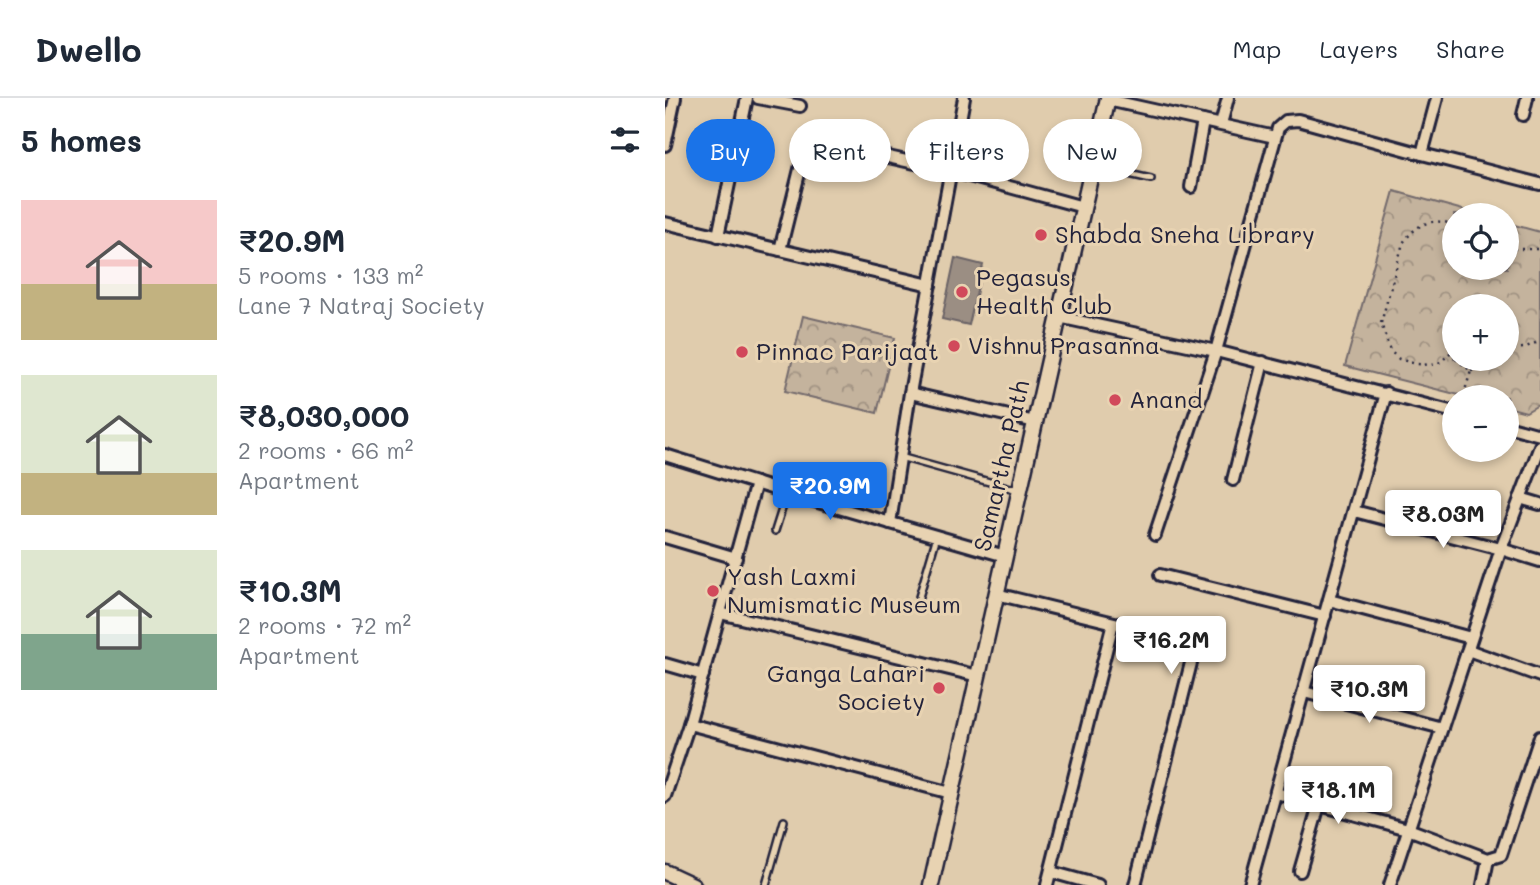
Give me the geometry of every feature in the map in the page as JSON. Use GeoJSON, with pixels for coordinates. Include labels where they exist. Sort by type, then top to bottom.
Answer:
{"type":"FeatureCollection","features":[{"type":"Feature","properties":{"kind":"street"},"geometry":{"type":"LineString","coordinates":[[665,145],[675,98]]}},
{"type":"Feature","properties":{"kind":"street"},"geometry":{"type":"LineString","coordinates":[[718,236],[747,98]]}},
{"type":"Feature","properties":{"kind":"street"},"geometry":{"type":"LineString","coordinates":[[758,98],[800,106]]}},
{"type":"Feature","properties":{"kind":"street"},"geometry":{"type":"LineString","coordinates":[[960,119],[964,98]]}},
{"type":"Feature","properties":{"kind":"street"},"geometry":{"type":"LineString","coordinates":[[1221,124],[1228,98]]}},
{"type":"Feature","properties":{"kind":"street"},"geometry":{"type":"LineString","coordinates":[[1422,154],[1437,98]]}},
{"type":"Feature","properties":{"kind":"street"},"geometry":{"type":"LineString","coordinates":[[1523,115],[1527,98]]}},
{"type":"Feature","properties":{"kind":"street"},"geometry":{"type":"LineString","coordinates":[[1108,99],[1275,138]]}},
{"type":"Feature","properties":{"kind":"street","name":"Samartha Path"},"geometry":{"type":"LineString","coordinates":[[1104,119],[1108,99]]}},
{"type":"Feature","properties":{"kind":"street"},"geometry":{"type":"LineString","coordinates":[[1155,535],[1216,351],[1278,128],[1286,121],[1298,120],[1540,184]]}},
{"type":"Feature","properties":{"kind":"street"},"geometry":{"type":"LineString","coordinates":[[1191,187],[1203,121]]}},
{"type":"Feature","properties":{"kind":"street"},"geometry":{"type":"LineString","coordinates":[[780,250],[809,141],[815,139],[905,160]]}},
{"type":"Feature","properties":{"kind":"street"},"geometry":{"type":"LineString","coordinates":[[890,523],[910,393],[949,182]]}},
{"type":"Feature","properties":{"kind":"street"},"geometry":{"type":"LineString","coordinates":[[991,182],[1083,207]]}},
{"type":"Feature","properties":{"kind":"street","name":"Samartha Path"},"geometry":{"type":"LineString","coordinates":[[931,885],[1089,182]]}},
{"type":"Feature","properties":{"kind":"street"},"geometry":{"type":"LineString","coordinates":[[665,223],[930,285]]}},
{"type":"Feature","properties":{"kind":"street"},"geometry":{"type":"LineString","coordinates":[[1059,317],[1263,362],[1442,409]]}},
{"type":"Feature","properties":{"kind":"street"},"geometry":{"type":"LineString","coordinates":[[1233,480],[1263,362]]}},
{"type":"Feature","properties":{"kind":"street"},"geometry":{"type":"LineString","coordinates":[[910,393],[1035,422]]}},
{"type":"Feature","properties":{"kind":"street"},"geometry":{"type":"LineString","coordinates":[[1250,885],[1386,393]]}},
{"type":"Feature","properties":{"kind":"street"},"geometry":{"type":"LineString","coordinates":[[1519,429],[1540,435]]}},
{"type":"Feature","properties":{"kind":"street"},"geometry":{"type":"LineString","coordinates":[[1390,885],[1501,549],[1540,446]]}},
{"type":"Feature","properties":{"kind":"street"},"geometry":{"type":"LineString","coordinates":[[665,455],[1005,556]]}},
{"type":"Feature","properties":{"kind":"street"},"geometry":{"type":"LineString","coordinates":[[665,796],[689,724],[756,482]]}},
{"type":"Feature","properties":{"kind":"street"},"geometry":{"type":"LineString","coordinates":[[1520,498],[1540,504]]}},
{"type":"Feature","properties":{"kind":"street"},"geometry":{"type":"LineString","coordinates":[[1354,511],[1540,561]]}},
{"type":"Feature","properties":{"kind":"street"},"geometry":{"type":"LineString","coordinates":[[665,537],[736,558]]}},
{"type":"Feature","properties":{"kind":"street"},"geometry":{"type":"LineString","coordinates":[[1160,575],[1325,616]]}},
{"type":"Feature","properties":{"kind":"street"},"geometry":{"type":"LineString","coordinates":[[996,594],[1196,643],[1135,885]]}},
{"type":"Feature","properties":{"kind":"street"},"geometry":{"type":"LineString","coordinates":[[1329,600],[1471,638]]}},
{"type":"Feature","properties":{"kind":"street"},"geometry":{"type":"LineString","coordinates":[[720,613],[978,676]]}},
{"type":"Feature","properties":{"kind":"street"},"geometry":{"type":"LineString","coordinates":[[1047,885],[1113,623]]}},
{"type":"Feature","properties":{"kind":"street"},"geometry":{"type":"LineString","coordinates":[[1465,657],[1468,650],[1540,676]]}},
{"type":"Feature","properties":{"kind":"street"},"geometry":{"type":"LineString","coordinates":[[665,664],[703,675]]}},
{"type":"Feature","properties":{"kind":"street"},"geometry":{"type":"LineString","coordinates":[[1304,692],[1442,729]]}},
{"type":"Feature","properties":{"kind":"street"},"geometry":{"type":"LineString","coordinates":[[689,724],[951,793]]}},
{"type":"Feature","properties":{"kind":"street"},"geometry":{"type":"LineString","coordinates":[[1276,793],[1408,829],[1488,859],[1501,855],[1535,767],[1540,737]]}},
{"type":"Feature","properties":{"kind":"street"},"geometry":{"type":"LineString","coordinates":[[1300,871],[1319,805]]}},
{"type":"Feature","properties":{"kind":"street"},"geometry":{"type":"LineString","coordinates":[[1483,885],[1488,859]]}},
{"type":"Feature","properties":{"kind":"street"},"geometry":{"type":"LineString","coordinates":[[665,872],[686,883]]}},
{"type":"Feature","properties":{"kind":"street"},"geometry":{"type":"LineString","coordinates":[[1051,872],[1098,885]]}},
{"type":"Feature","properties":{"kind":"lane"},"geometry":{"type":"LineString","coordinates":[[1142,176],[1151,178]]}},
{"type":"Feature","properties":{"kind":"lane"},"geometry":{"type":"LineString","coordinates":[[900,457],[1020,490]]}},
{"type":"Feature","properties":{"kind":"lane"},"geometry":{"type":"LineString","coordinates":[[775,531],[787,493]]}},
{"type":"Feature","properties":{"kind":"lane"},"geometry":{"type":"LineString","coordinates":[[919,597],[937,536]]}},
{"type":"Feature","properties":{"kind":"lane"},"geometry":{"type":"LineString","coordinates":[[767,885],[784,821]]}},
{"type":"Feature","properties":{"kind":"path"},"geometry":{"type":"LineString","coordinates":[[1442,221],[1419,226],[1403,243],[1381,323],[1390,351],[1399,359],[1431,365],[1442,361]]}},
{"type":"Feature","properties":{"kind":"path"},"geometry":{"type":"LineString","coordinates":[[1519,249],[1540,251]]}},
{"type":"Feature","properties":{"kind":"path"},"geometry":{"type":"LineString","coordinates":[[1519,348],[1540,341]]}},
{"type":"Feature","properties":{"kind":"path"},"geometry":{"type":"LineString","coordinates":[[1467,385],[1471,371]]}},
{"type":"Feature","properties":{"kind":"green space"},"geometry":{"type":"Polygon","coordinates":[[[1394,191],[1442,204],[1442,280],[1519,280],[1519,226],[1540,232],[1540,404],[1526,412],[1519,410],[1519,385],[1442,385],[1442,391],[1345,366],[1394,191]]]}},
{"type":"Feature","properties":{"kind":"green space"},"geometry":{"type":"Polygon","coordinates":[[[803,316],[895,338],[877,413],[785,391],[803,316]]]}},
{"type":"Feature","properties":{"kind":"shaded area","name":"Pegasus Health Club"},"geometry":{"type":"Polygon","coordinates":[[[955,258],[983,265],[969,325],[942,319],[955,258]]]}},
{"type":"Feature","properties":{"kind":"place","name":"Shabda Sneha Library"},"geometry":{"type":"Point","coordinates":[1041,235]}},
{"type":"Feature","properties":{"kind":"place","name":"Pegasus Health Club"},"geometry":{"type":"Point","coordinates":[962,292]}},
{"type":"Feature","properties":{"kind":"place","name":"Vishnu Prasanna"},"geometry":{"type":"Point","coordinates":[954,346]}},
{"type":"Feature","properties":{"kind":"place","name":"Pinnac Parijaat"},"geometry":{"type":"Point","coordinates":[742,352]}},
{"type":"Feature","properties":{"kind":"place","name":"Anand"},"geometry":{"type":"Point","coordinates":[1115,400]}},
{"type":"Feature","properties":{"kind":"place","name":"Yash Laxmi Numismatic Museum"},"geometry":{"type":"Point","coordinates":[713,591]}},
{"type":"Feature","properties":{"kind":"place","name":"Ganga Lahari Society"},"geometry":{"type":"Point","coordinates":[939,688]}}]}
